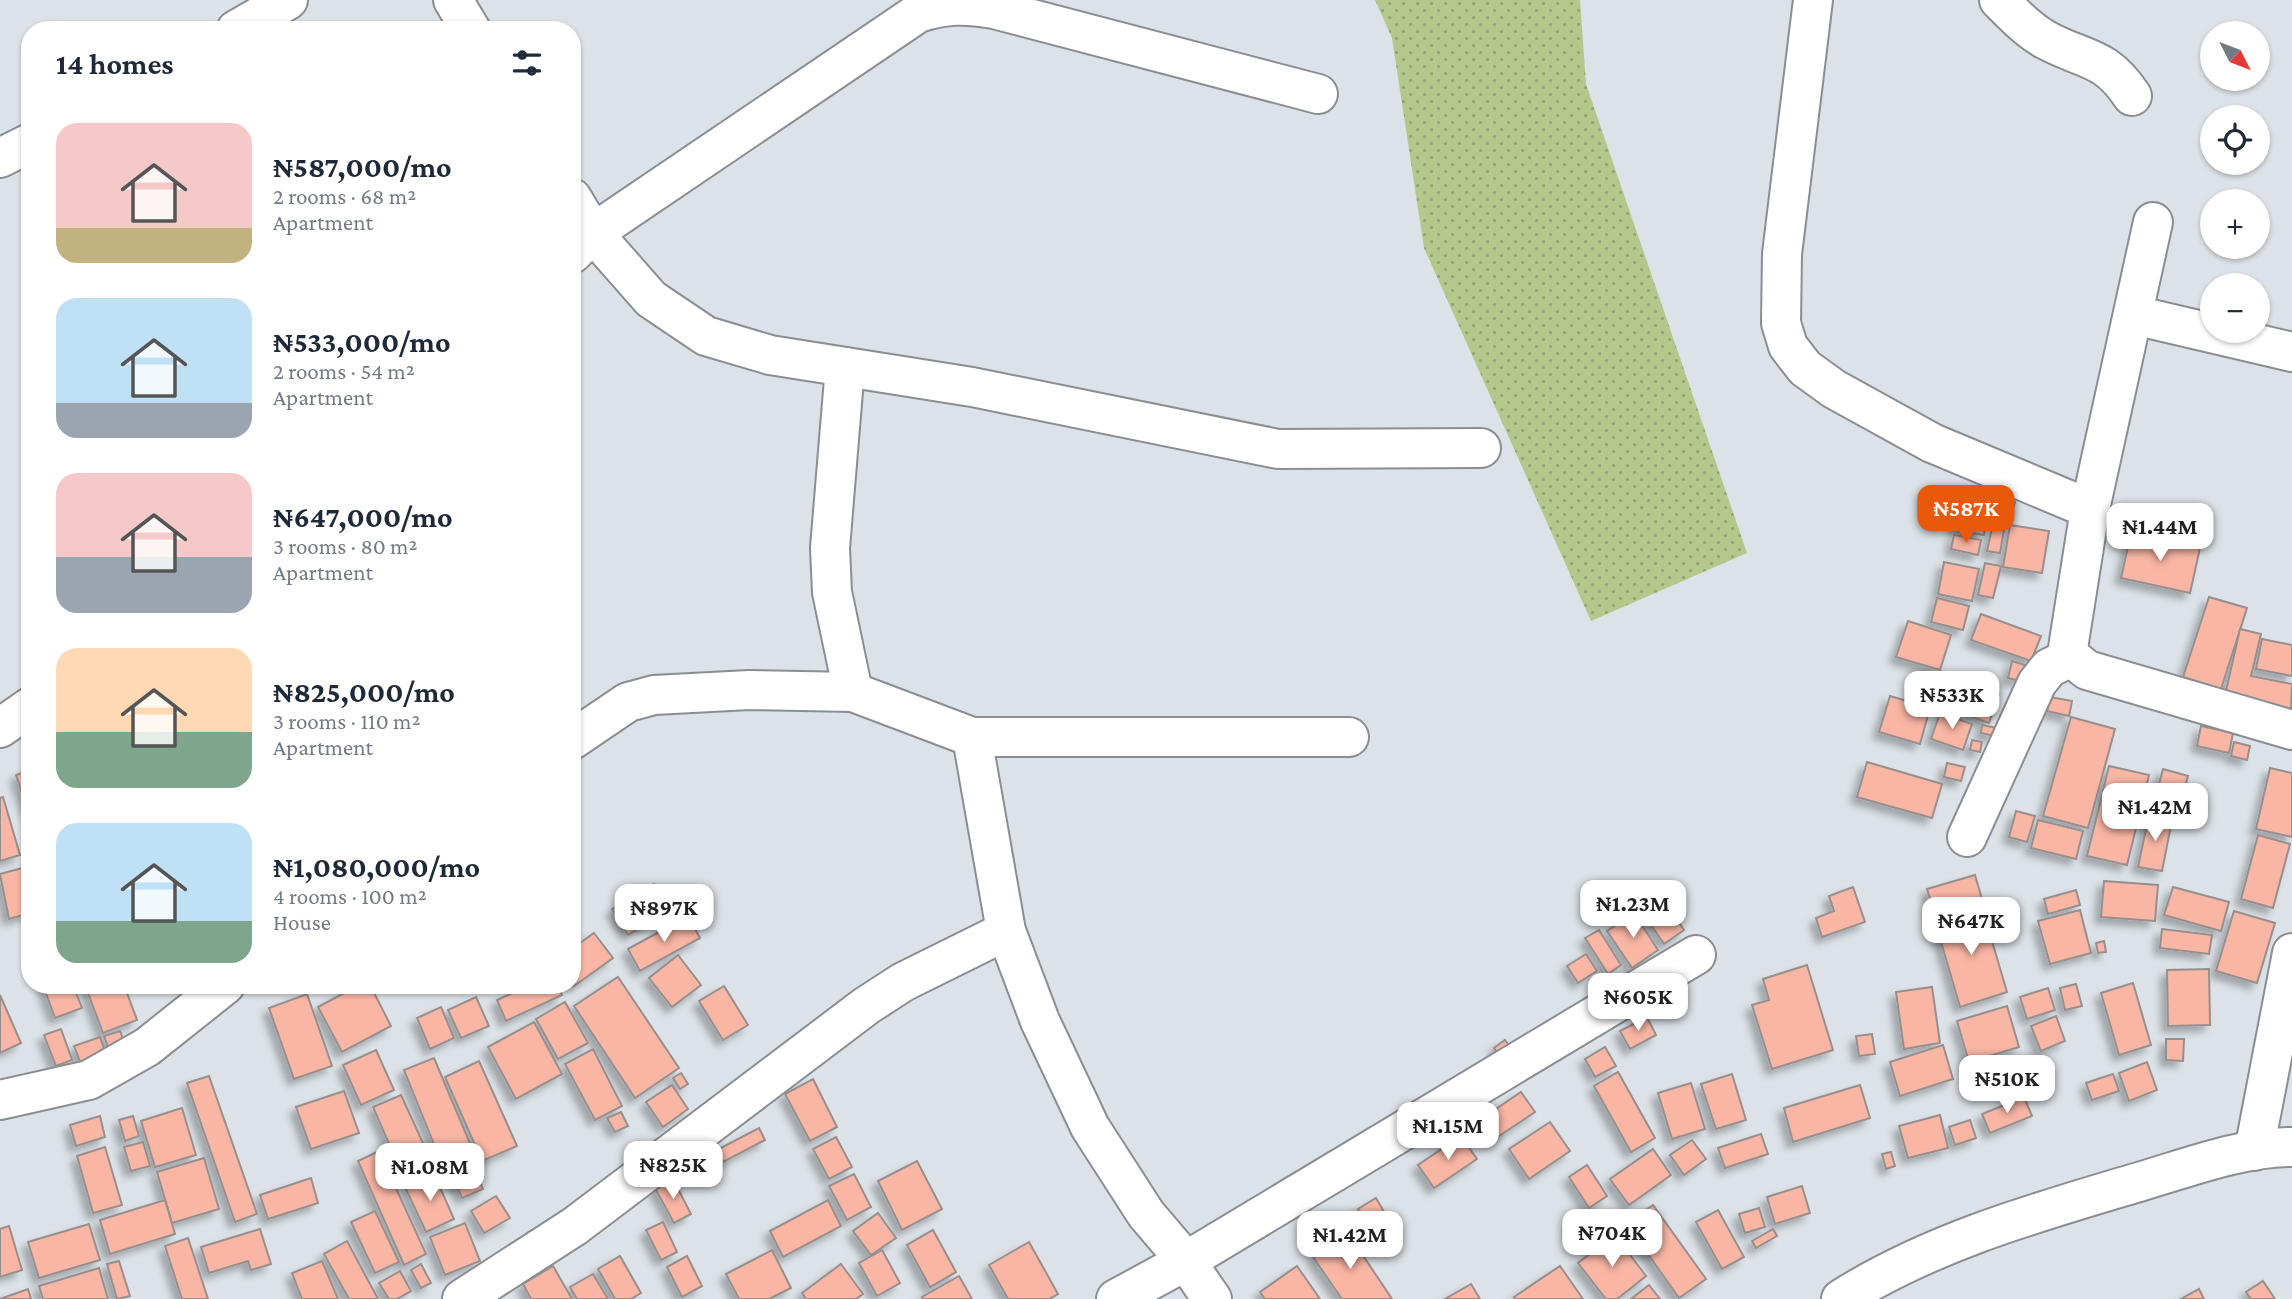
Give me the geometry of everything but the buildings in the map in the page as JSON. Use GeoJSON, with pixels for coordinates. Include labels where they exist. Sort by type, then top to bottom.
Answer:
{"type":"FeatureCollection","features":[{"type":"Feature","properties":{"kind":"street"},"geometry":{"type":"LineString","coordinates":[[252,21],[288,0]]}},
{"type":"Feature","properties":{"kind":"street"},"geometry":{"type":"LineString","coordinates":[[453,0],[466,21]]}},
{"type":"Feature","properties":{"kind":"street"},"geometry":{"type":"LineString","coordinates":[[1813,0],[1783,254],[1781,323],[1788,346],[1805,368],[1834,389],[1932,443],[2090,509]]}},
{"type":"Feature","properties":{"kind":"street"},"geometry":{"type":"LineString","coordinates":[[1999,0],[2046,39],[2086,55],[2112,70],[2132,96]]}},
{"type":"Feature","properties":{"kind":"street"},"geometry":{"type":"LineString","coordinates":[[1318,94],[994,9],[963,4],[941,6],[918,13],[583,244],[650,299],[706,336],[770,355],[972,387],[1278,449],[1481,448]]}},
{"type":"Feature","properties":{"kind":"street"},"geometry":{"type":"LineString","coordinates":[[0,158],[21,148]]}},
{"type":"Feature","properties":{"kind":"street"},"geometry":{"type":"LineString","coordinates":[[2153,222],[2090,509],[2068,648],[2071,657],[2087,670],[2292,730]]}},
{"type":"Feature","properties":{"kind":"street"},"geometry":{"type":"LineString","coordinates":[[2134,315],[2292,352]]}},
{"type":"Feature","properties":{"kind":"street"},"geometry":{"type":"LineString","coordinates":[[845,367],[830,548],[832,593],[853,692]]}},
{"type":"Feature","properties":{"kind":"street"},"geometry":{"type":"LineString","coordinates":[[1967,838],[2037,683],[2049,668],[2071,657]]}},
{"type":"Feature","properties":{"kind":"street"},"geometry":{"type":"LineString","coordinates":[[581,734],[628,702],[654,695],[749,690],[853,692],[972,737],[1349,737]]}},
{"type":"Feature","properties":{"kind":"street"},"geometry":{"type":"LineString","coordinates":[[0,728],[21,713]]}},
{"type":"Feature","properties":{"kind":"street"},"geometry":{"type":"LineString","coordinates":[[972,737],[1006,931],[1040,1021],[1090,1127],[1146,1213],[1186,1261],[1212,1299]]}},
{"type":"Feature","properties":{"kind":"street"},"geometry":{"type":"LineString","coordinates":[[462,1299],[575,1226],[866,1006],[903,982],[1006,931]]}},
{"type":"Feature","properties":{"kind":"street"},"geometry":{"type":"LineString","coordinates":[[1841,1299],[1879,1275],[1991,1228],[2182,1169],[2281,1153],[2292,953]]}},
{"type":"Feature","properties":{"kind":"street"},"geometry":{"type":"LineString","coordinates":[[1116,1299],[1186,1261],[1696,954]]}},
{"type":"Feature","properties":{"kind":"street"},"geometry":{"type":"LineString","coordinates":[[0,1100],[89,1080],[147,1047],[214,994]]}},
{"type":"Feature","properties":{"kind":"green space"},"geometry":{"type":"Polygon","coordinates":[[[1375,0],[1580,0],[1586,84],[1747,553],[1591,621],[1424,248],[1392,38],[1375,0]]]}}]}
